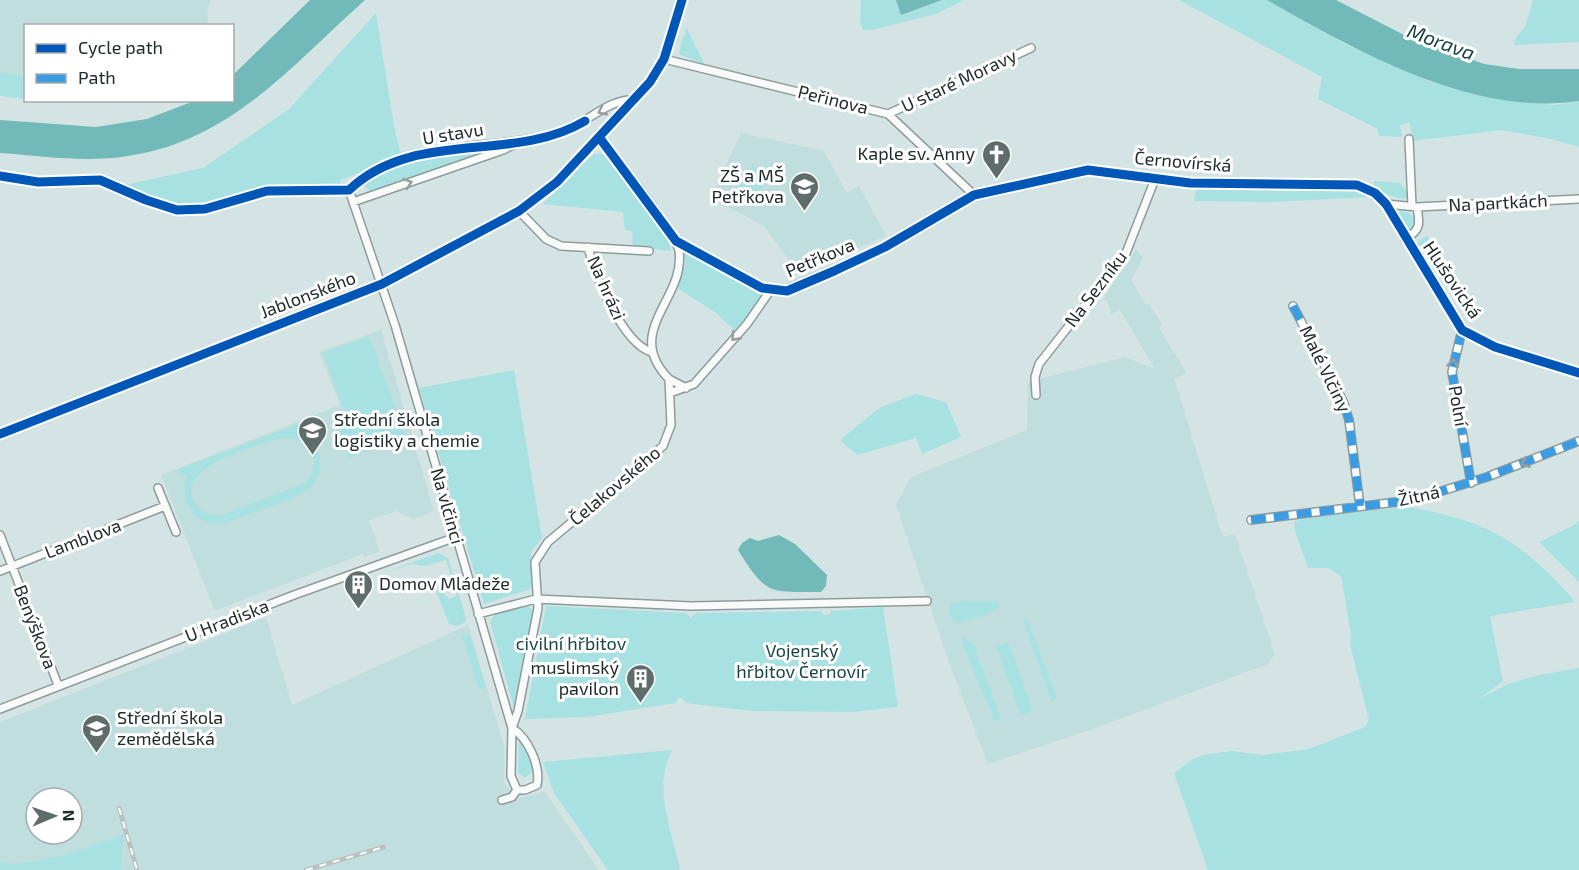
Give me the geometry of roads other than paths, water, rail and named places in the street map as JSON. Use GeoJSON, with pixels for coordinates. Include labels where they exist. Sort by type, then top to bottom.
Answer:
{"type":"FeatureCollection","features":[{"type":"Feature","properties":{"kind":"street","name":"Jablonského"},"geometry":{"type":"LineString","coordinates":[[0,434],[382,284],[519,211],[551,187],[654,78],[664,59],[682,0]]}},
{"type":"Feature","properties":{"kind":"street","name":"U staré Moravy"},"geometry":{"type":"LineString","coordinates":[[888,114],[1031,48]]}},
{"type":"Feature","properties":{"kind":"street","name":"Peřinova"},"geometry":{"type":"LineString","coordinates":[[664,59],[888,114],[974,195]]}},
{"type":"Feature","properties":{"kind":"street","name":"U stavu"},"geometry":{"type":"LineString","coordinates":[[349,190],[369,173],[438,150],[518,142],[569,129],[620,102],[634,100]]}},
{"type":"Feature","properties":{"kind":"street"},"geometry":{"type":"LineString","coordinates":[[599,137],[676,241],[679,260],[653,329],[651,352]]}},
{"type":"Feature","properties":{"kind":"street"},"geometry":{"type":"LineString","coordinates":[[1409,139],[1414,207]]}},
{"type":"Feature","properties":{"kind":"street","name":"U stavu"},"geometry":{"type":"LineString","coordinates":[[353,202],[503,150],[518,142]]}},
{"type":"Feature","properties":{"kind":"street","name":"Černovírská"},"geometry":{"type":"LineString","coordinates":[[974,195],[1088,170],[1190,183],[1357,185],[1375,193],[1386,204]]}},
{"type":"Feature","properties":{"kind":"street","name":"Na Sezníku"},"geometry":{"type":"LineString","coordinates":[[1036,395],[1035,377],[1039,364],[1126,253],[1155,179]]}},
{"type":"Feature","properties":{"kind":"street"},"geometry":{"type":"LineString","coordinates":[[100,180],[160,206],[177,210],[205,209],[267,191],[349,190]]}},
{"type":"Feature","properties":{"kind":"street","name":"Na vlčinci"},"geometry":{"type":"LineString","coordinates":[[349,190],[382,284],[512,728],[511,776],[517,790],[525,790],[537,785],[539,776],[521,734],[512,728]]}},
{"type":"Feature","properties":{"kind":"street","name":"Petřkova"},"geometry":{"type":"LineString","coordinates":[[676,241],[770,291],[792,289],[876,252],[974,195]]}},
{"type":"Feature","properties":{"kind":"street","name":"Na partkách"},"geometry":{"type":"LineString","coordinates":[[1386,204],[1414,207],[1579,199]]}},
{"type":"Feature","properties":{"kind":"street","name":"Hlušovická"},"geometry":{"type":"LineString","coordinates":[[1386,204],[1405,239],[1462,330],[1496,347],[1579,373]]}},
{"type":"Feature","properties":{"kind":"street","name":"Hlušovická"},"geometry":{"type":"LineString","coordinates":[[1405,239],[1416,233],[1421,225],[1414,207]]}},
{"type":"Feature","properties":{"kind":"street"},"geometry":{"type":"LineString","coordinates":[[519,211],[538,232],[554,243],[649,251]]}},
{"type":"Feature","properties":{"kind":"street","name":"Na hrázi"},"geometry":{"type":"LineString","coordinates":[[588,247],[619,320],[633,339],[651,352],[659,368],[669,379]]}},
{"type":"Feature","properties":{"kind":"street"},"geometry":{"type":"LineString","coordinates":[[670,393],[697,382],[770,291]]}},
{"type":"Feature","properties":{"kind":"street","name":"Malé Vlčiny"},"geometry":{"type":"LineString","coordinates":[[1293,306],[1343,401],[1349,420],[1360,506]]}},
{"type":"Feature","properties":{"kind":"street","name":"Polní"},"geometry":{"type":"LineString","coordinates":[[1462,330],[1452,372],[1471,483]]}},
{"type":"Feature","properties":{"kind":"street"},"geometry":{"type":"LineString","coordinates":[[669,379],[686,388]]}},
{"type":"Feature","properties":{"kind":"street","name":"Čelakovského"},"geometry":{"type":"LineString","coordinates":[[512,728],[518,711],[538,608],[535,562],[544,546],[663,446],[670,432],[669,379]]}},
{"type":"Feature","properties":{"kind":"street","name":"Žitná"},"geometry":{"type":"LineString","coordinates":[[1251,520],[1413,500],[1471,483],[1579,441]]}},
{"type":"Feature","properties":{"kind":"street"},"geometry":{"type":"LineString","coordinates":[[158,488],[176,532]]}},
{"type":"Feature","properties":{"kind":"street","name":"Lamblova"},"geometry":{"type":"LineString","coordinates":[[0,571],[165,506]]}},
{"type":"Feature","properties":{"kind":"street","name":"Benýškova"},"geometry":{"type":"LineString","coordinates":[[0,535],[58,685]]}},
{"type":"Feature","properties":{"kind":"street","name":"U Hradiska"},"geometry":{"type":"LineString","coordinates":[[0,709],[294,595],[456,537]]}},
{"type":"Feature","properties":{"kind":"street"},"geometry":{"type":"LineString","coordinates":[[478,614],[536,599],[691,606],[927,601]]}},
{"type":"Feature","properties":{"kind":"street"},"geometry":{"type":"LineString","coordinates":[[502,800],[512,796],[517,790]]}},
{"type":"Feature","properties":{"kind":"railway"},"geometry":{"type":"LineString","coordinates":[[119,808],[137,870]]}},
{"type":"Feature","properties":{"kind":"railway"},"geometry":{"type":"LineString","coordinates":[[306,870],[384,847]]}},
{"type":"Feature","properties":{"kind":"place","name":"Kaple sv. Anny"},"geometry":{"type":"Point","coordinates":[996,180]}},
{"type":"Feature","properties":{"kind":"place","name":"ZŠ a MŠ Petřkova"},"geometry":{"type":"Point","coordinates":[805,212]}},
{"type":"Feature","properties":{"kind":"place","name":"Střední škola logistiky a chemie"},"geometry":{"type":"Point","coordinates":[313,456]}},
{"type":"Feature","properties":{"kind":"place","name":"Domov Mládeže"},"geometry":{"type":"Point","coordinates":[358,610]}},
{"type":"Feature","properties":{"kind":"place","name":"muslimský pavilon"},"geometry":{"type":"Point","coordinates":[640,704]}},
{"type":"Feature","properties":{"kind":"place","name":"Střední škola zemědělská"},"geometry":{"type":"Point","coordinates":[96,754]}},
{"type":"Feature","properties":{"kind":"water label","name":"Morava"},"geometry":{"type":"Point","coordinates":[1441,42]}},
{"type":"Feature","properties":{"kind":"park label","name":"civilní hřbitov"},"geometry":{"type":"Point","coordinates":[571,644]}},
{"type":"Feature","properties":{"kind":"park label","name":"Vojenský hřbitov Černovír"},"geometry":{"type":"Point","coordinates":[802,661]}}]}
